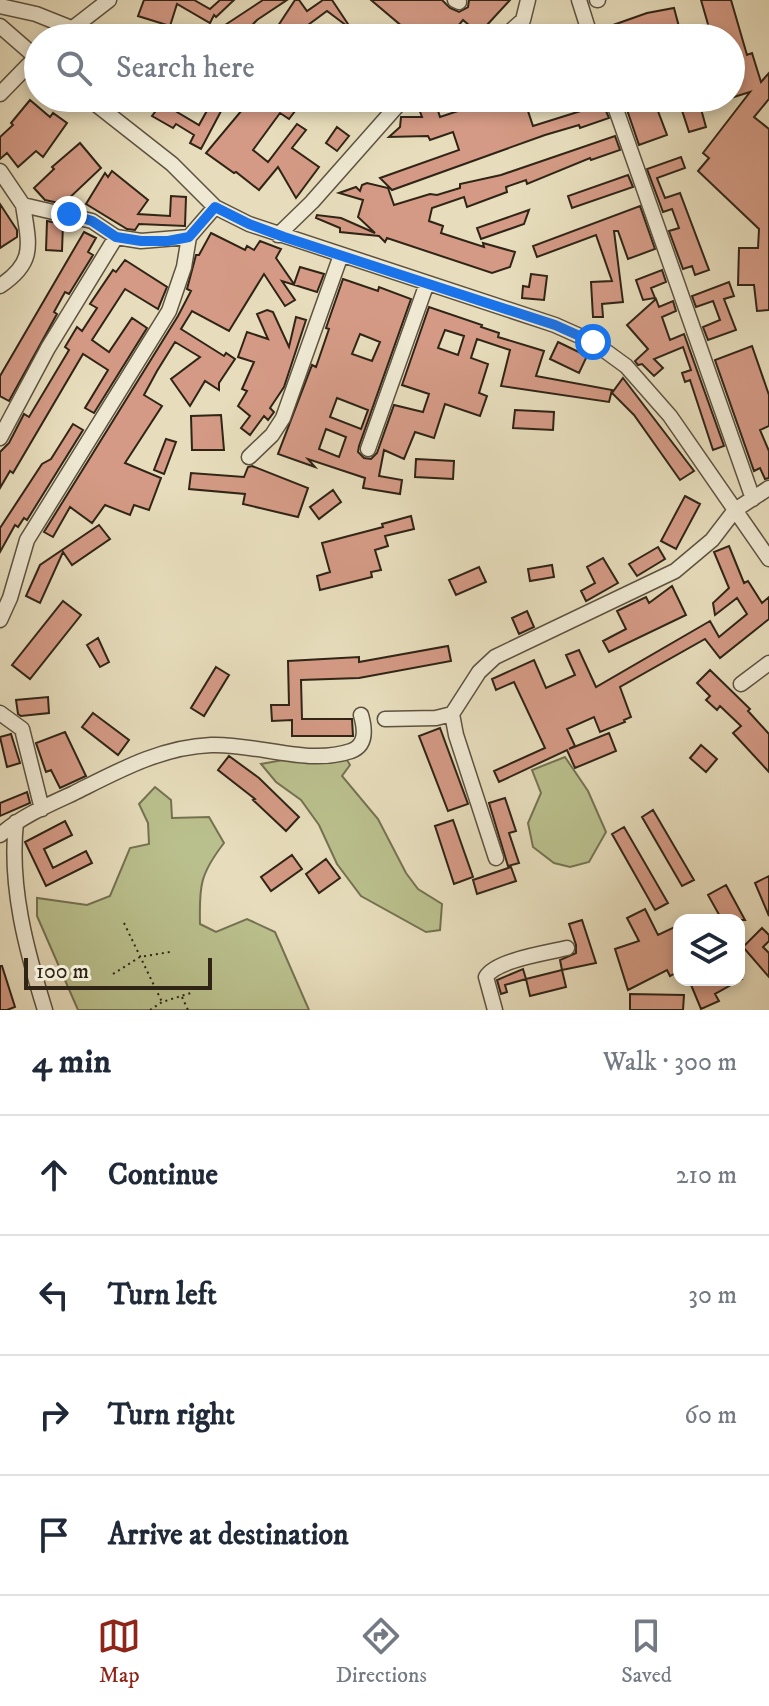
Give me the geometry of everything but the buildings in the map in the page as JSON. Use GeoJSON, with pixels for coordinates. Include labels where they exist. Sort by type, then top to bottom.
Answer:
{"type":"FeatureCollection","features":[{"type":"Feature","properties":{"kind":"street"},"geometry":{"type":"LineString","coordinates":[[519,24],[523,20],[528,0]]}},
{"type":"Feature","properties":{"kind":"street"},"geometry":{"type":"LineString","coordinates":[[579,0],[587,24]]}},
{"type":"Feature","properties":{"kind":"street"},"geometry":{"type":"LineString","coordinates":[[78,24],[107,1]]}},
{"type":"Feature","properties":{"kind":"street"},"geometry":{"type":"LineString","coordinates":[[0,6],[36,14],[52,24]]}},
{"type":"Feature","properties":{"kind":"street"},"geometry":{"type":"LineString","coordinates":[[0,26],[24,46]]}},
{"type":"Feature","properties":{"kind":"street"},"geometry":{"type":"LineString","coordinates":[[0,94],[24,70]]}},
{"type":"Feature","properties":{"kind":"street"},"geometry":{"type":"LineString","coordinates":[[106,112],[172,164],[215,207],[278,235],[555,325],[593,342],[626,366],[670,416],[769,559]]}},
{"type":"Feature","properties":{"kind":"street"},"geometry":{"type":"LineString","coordinates":[[278,235],[312,202],[392,112]]}},
{"type":"Feature","properties":{"kind":"street"},"geometry":{"type":"LineString","coordinates":[[617,112],[753,499]]}},
{"type":"Feature","properties":{"kind":"street"},"geometry":{"type":"LineString","coordinates":[[0,171],[23,205],[28,256],[24,268],[0,286]]}},
{"type":"Feature","properties":{"kind":"street"},"geometry":{"type":"LineString","coordinates":[[23,205],[92,221],[116,237],[141,241],[189,237]]}},
{"type":"Feature","properties":{"kind":"street"},"geometry":{"type":"LineString","coordinates":[[0,620],[10,598],[27,540],[169,311],[184,267],[189,237],[215,207]]}},
{"type":"Feature","properties":{"kind":"street"},"geometry":{"type":"LineString","coordinates":[[0,438],[48,348],[116,237]]}},
{"type":"Feature","properties":{"kind":"street"},"geometry":{"type":"LineString","coordinates":[[249,457],[272,435],[283,418],[341,255]]}},
{"type":"Feature","properties":{"kind":"street"},"geometry":{"type":"LineString","coordinates":[[368,449],[427,283]]}},
{"type":"Feature","properties":{"kind":"street"},"geometry":{"type":"LineString","coordinates":[[385,719],[436,718],[452,714],[479,672],[495,657],[675,571],[712,540],[735,510],[769,488]]}},
{"type":"Feature","properties":{"kind":"street"},"geometry":{"type":"LineString","coordinates":[[741,684],[769,663]]}},
{"type":"Feature","properties":{"kind":"street"},"geometry":{"type":"LineString","coordinates":[[0,713],[22,729],[42,809]]}},
{"type":"Feature","properties":{"kind":"street"},"geometry":{"type":"LineString","coordinates":[[452,714],[496,858]]}},
{"type":"Feature","properties":{"kind":"street"},"geometry":{"type":"LineString","coordinates":[[0,835],[16,822],[142,760],[174,750],[211,745],[311,755],[354,750],[365,735],[361,715]]}},
{"type":"Feature","properties":{"kind":"street"},"geometry":{"type":"LineString","coordinates":[[16,822],[13,846],[19,914],[45,1010]]}},
{"type":"Feature","properties":{"kind":"street"},"geometry":{"type":"LineString","coordinates":[[495,1010],[486,977],[488,972],[501,965],[567,948]]}},
{"type":"Feature","properties":{"kind":"path"},"geometry":{"type":"LineString","coordinates":[[124,923],[162,1002]]}},
{"type":"Feature","properties":{"kind":"path"},"geometry":{"type":"LineString","coordinates":[[113,974],[140,957],[170,952]]}},
{"type":"Feature","properties":{"kind":"path"},"geometry":{"type":"LineString","coordinates":[[150,1010],[162,1002],[194,992]]}},
{"type":"Feature","properties":{"kind":"path"},"geometry":{"type":"LineString","coordinates":[[181,995],[188,1010]]}},
{"type":"Feature","properties":{"kind":"green space"},"geometry":{"type":"Polygon","coordinates":[[[565,757],[588,791],[606,832],[589,862],[570,867],[554,863],[533,847],[528,823],[541,793],[532,770],[565,757]]]}},
{"type":"Feature","properties":{"kind":"green space"},"geometry":{"type":"Polygon","coordinates":[[[283,760],[347,760],[350,765],[342,776],[378,819],[406,873],[418,889],[442,904],[440,930],[426,932],[361,896],[337,864],[319,825],[301,800],[276,782],[261,764],[283,760]]]}},
{"type":"Feature","properties":{"kind":"green space"},"geometry":{"type":"Polygon","coordinates":[[[155,787],[171,800],[172,818],[209,817],[224,843],[210,863],[203,881],[200,924],[216,932],[247,919],[275,932],[309,1010],[78,1010],[37,916],[37,898],[87,905],[110,896],[130,848],[149,844],[148,823],[139,804],[155,787]]]}},
{"type":"Feature","properties":{"kind":"route"},"geometry":{"type":"LineString","coordinates":[[69,214],[92,221],[116,237],[168,241],[189,237],[215,207],[284,237],[555,325],[593,342]]}}]}
